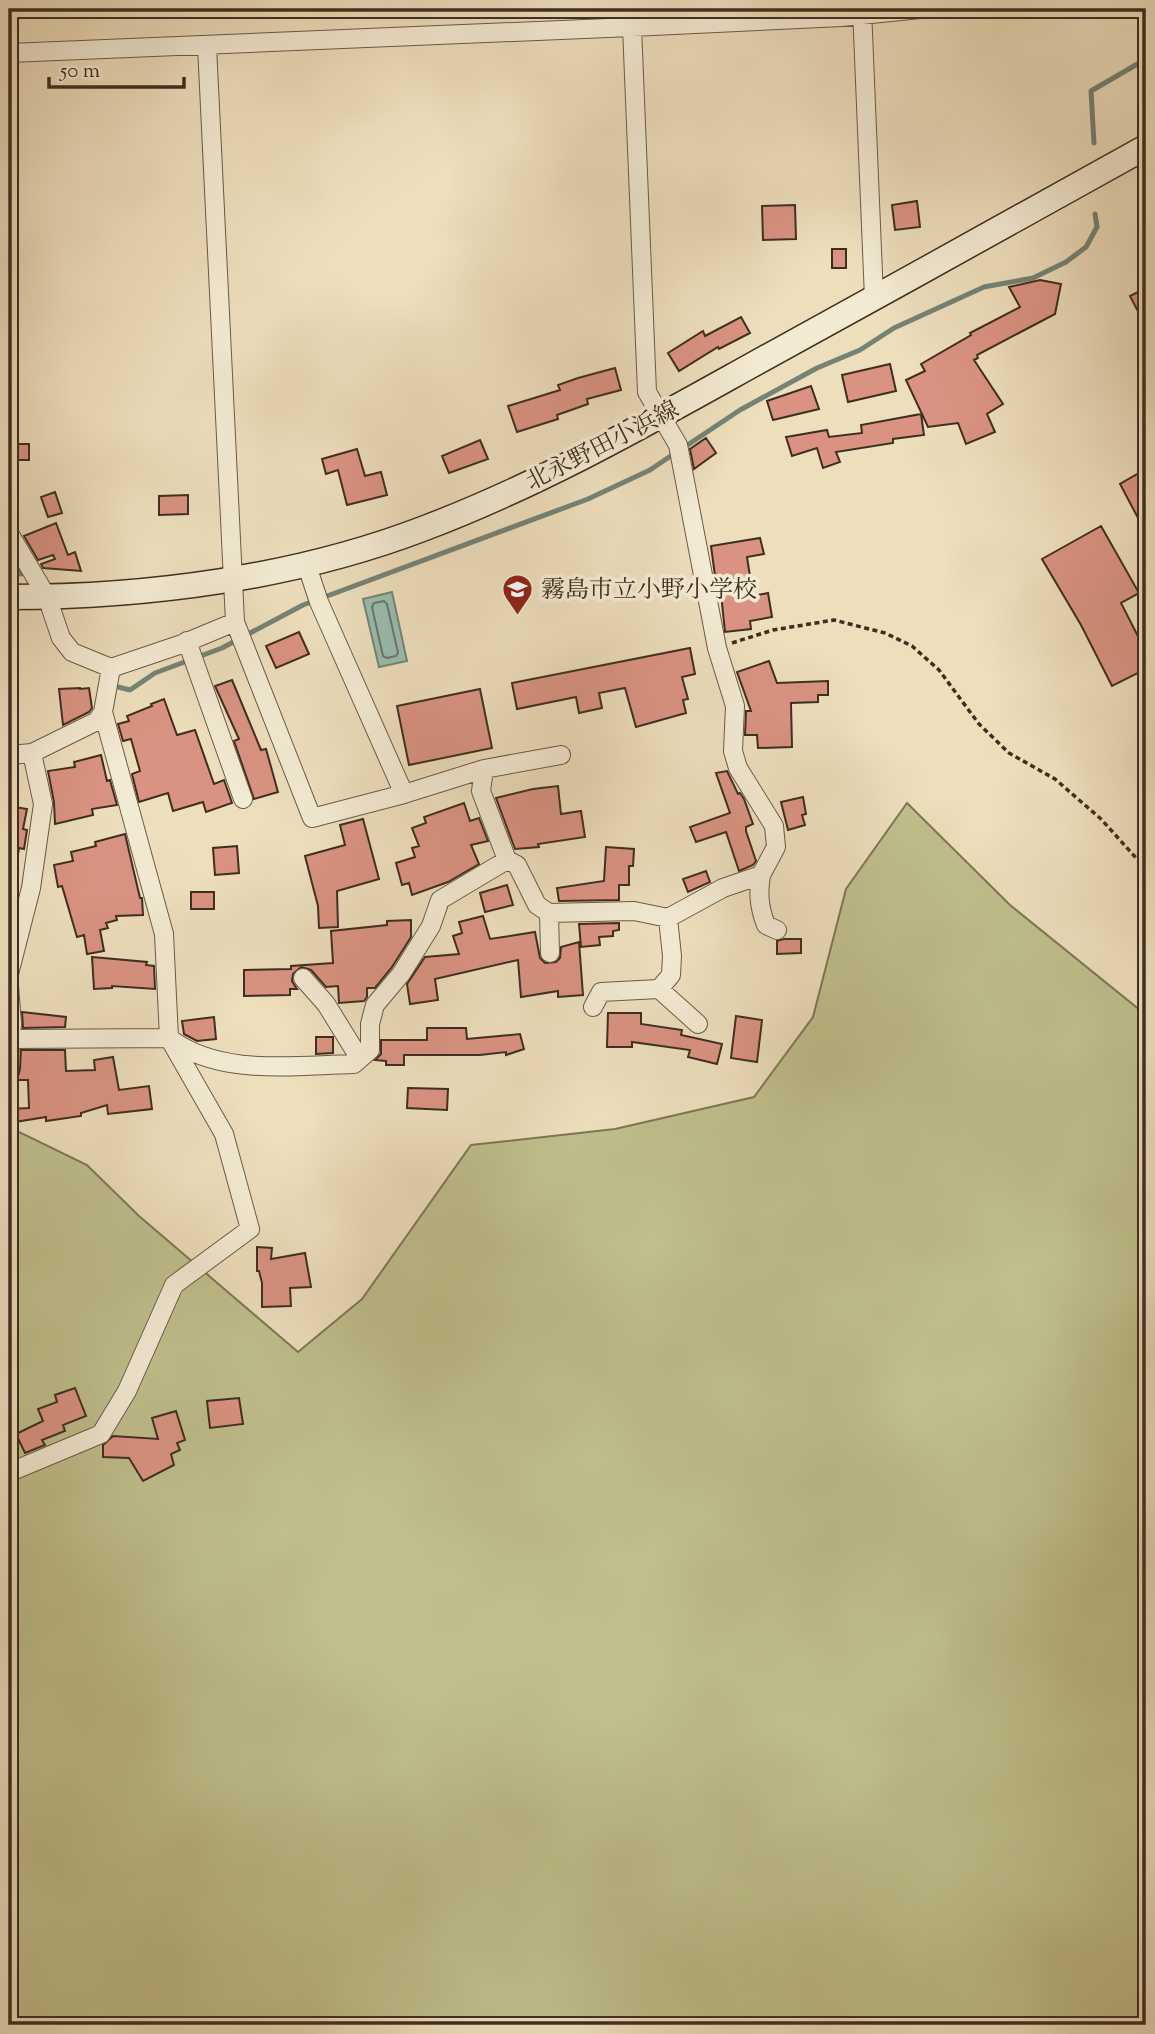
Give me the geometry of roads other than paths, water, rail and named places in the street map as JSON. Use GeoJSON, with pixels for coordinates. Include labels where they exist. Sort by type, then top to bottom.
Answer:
{"type":"FeatureCollection","features":[{"type":"Feature","properties":{"kind":"main road","name":"北永野田小浜線"},"geometry":{"type":"LineString","coordinates":[[9,597],[169,589],[232,579],[363,548],[435,524],[562,469],[1146,147]]}},
{"type":"Feature","properties":{"kind":"street"},"geometry":{"type":"LineString","coordinates":[[9,53],[842,17],[862,11],[920,9]]}},
{"type":"Feature","properties":{"kind":"street"},"geometry":{"type":"LineString","coordinates":[[862,11],[874,298]]}},
{"type":"Feature","properties":{"kind":"street"},"geometry":{"type":"LineString","coordinates":[[632,27],[647,392],[680,454],[717,648],[735,706],[733,751],[738,768],[774,826],[776,847],[761,875],[758,892],[766,925],[777,930]]}},
{"type":"Feature","properties":{"kind":"street"},"geometry":{"type":"LineString","coordinates":[[207,46],[232,579],[237,626],[312,818],[404,794],[484,769],[561,755]]}},
{"type":"Feature","properties":{"kind":"street"},"geometry":{"type":"LineString","coordinates":[[9,533],[47,597],[61,638],[72,652],[110,675]]}},
{"type":"Feature","properties":{"kind":"street"},"geometry":{"type":"LineString","coordinates":[[306,563],[316,595],[404,794]]}},
{"type":"Feature","properties":{"kind":"street"},"geometry":{"type":"LineString","coordinates":[[110,675],[237,626]]}},
{"type":"Feature","properties":{"kind":"street"},"geometry":{"type":"LineString","coordinates":[[188,645],[243,799]]}},
{"type":"Feature","properties":{"kind":"street"},"geometry":{"type":"LineString","coordinates":[[9,755],[32,753],[97,721],[104,709],[110,675]]}},
{"type":"Feature","properties":{"kind":"street"},"geometry":{"type":"LineString","coordinates":[[15,1470],[101,1434],[127,1391],[174,1285],[250,1229],[224,1134],[169,1038],[164,934],[104,709]]}},
{"type":"Feature","properties":{"kind":"street"},"geometry":{"type":"LineString","coordinates":[[9,974],[31,888],[43,804],[32,753]]}},
{"type":"Feature","properties":{"kind":"street"},"geometry":{"type":"LineString","coordinates":[[484,769],[481,791],[507,860],[517,865],[537,905],[549,913],[634,911],[668,918],[723,888],[761,875]]}},
{"type":"Feature","properties":{"kind":"street"},"geometry":{"type":"LineString","coordinates":[[10,1027],[169,1038],[182,1048],[232,1065],[354,1064],[370,1050],[370,1024],[375,1005],[401,974],[431,926],[440,900],[507,860]]}},
{"type":"Feature","properties":{"kind":"street"},"geometry":{"type":"LineString","coordinates":[[549,913],[550,953]]}},
{"type":"Feature","properties":{"kind":"street"},"geometry":{"type":"LineString","coordinates":[[659,989],[671,975],[673,956],[668,918]]}},
{"type":"Feature","properties":{"kind":"street"},"geometry":{"type":"LineString","coordinates":[[303,978],[326,1004],[360,1059]]}},
{"type":"Feature","properties":{"kind":"street"},"geometry":{"type":"LineString","coordinates":[[9,986],[9,1069]]}},
{"type":"Feature","properties":{"kind":"street"},"geometry":{"type":"LineString","coordinates":[[593,1007],[601,992],[659,989],[698,1024]]}},
{"type":"Feature","properties":{"kind":"water"},"geometry":{"type":"Polygon","coordinates":[[[392,592],[407,661],[379,667],[363,599],[392,592]]]}},
{"type":"Feature","properties":{"kind":"waterway"},"geometry":{"type":"LineString","coordinates":[[1094,143],[1091,91],[1146,59]]}},
{"type":"Feature","properties":{"kind":"waterway"},"geometry":{"type":"LineString","coordinates":[[683,448],[740,410],[817,368],[860,350],[894,328],[984,287],[1033,278],[1066,262],[1086,247],[1097,227],[1095,214]]}},
{"type":"Feature","properties":{"kind":"waterway"},"geometry":{"type":"LineString","coordinates":[[118,687],[130,690],[155,673],[222,648],[303,605],[588,499],[650,470],[675,453]]}},
{"type":"Feature","properties":{"kind":"waterway"},"geometry":{"type":"LineString","coordinates":[[12,554],[21,574]]}},
{"type":"Feature","properties":{"kind":"place","name":"霧島市立小野小学校"},"geometry":{"type":"Point","coordinates":[518,616]}}]}
